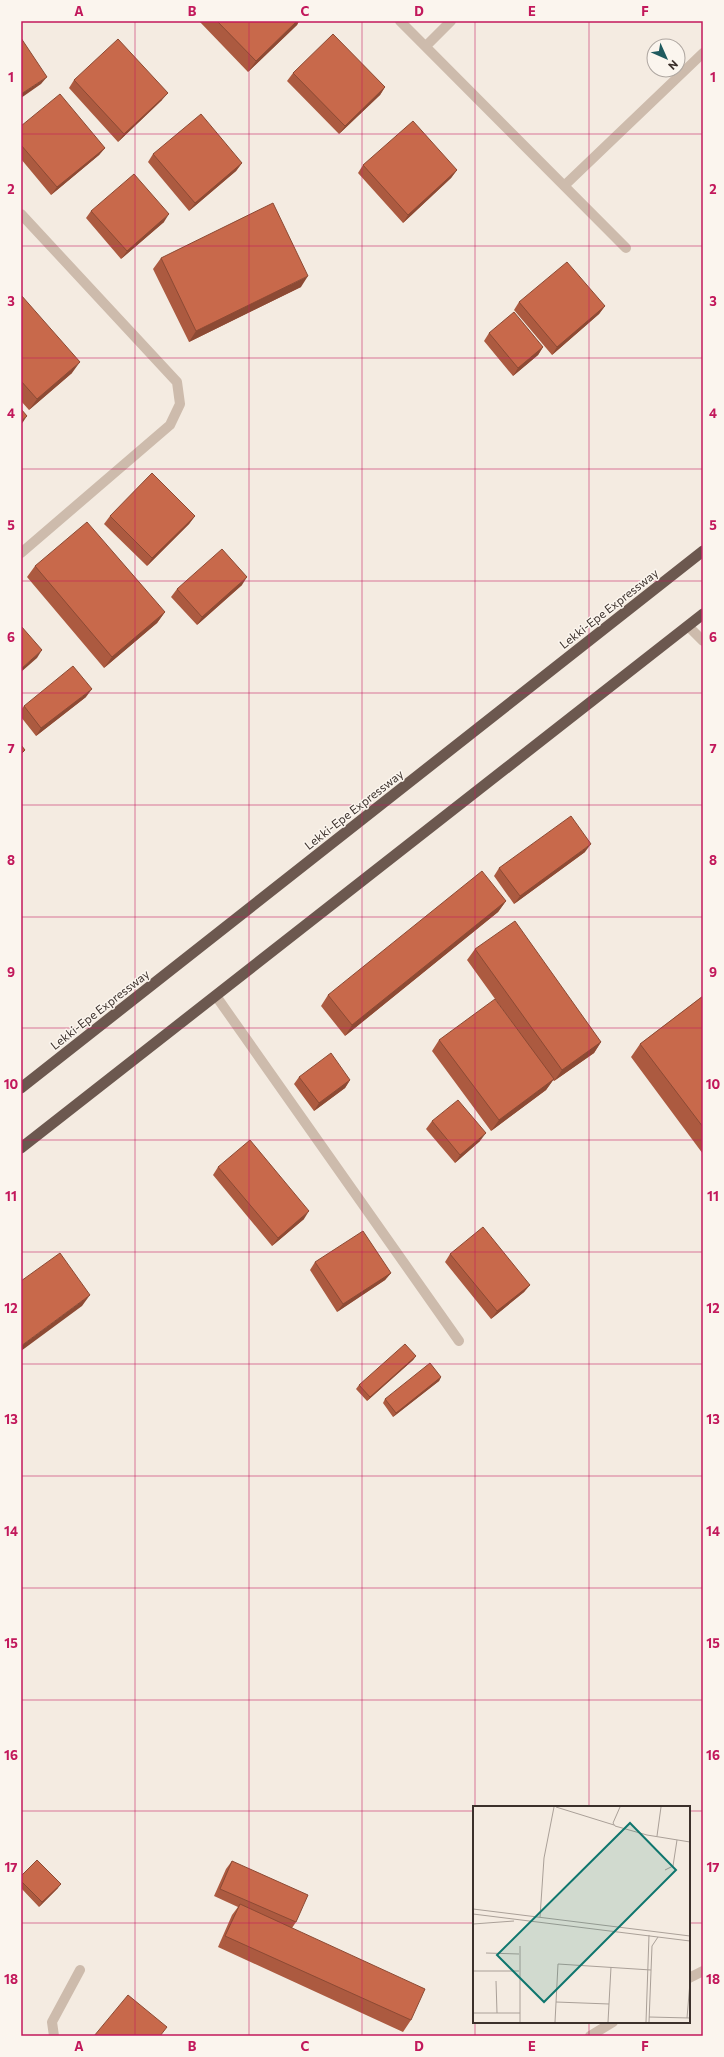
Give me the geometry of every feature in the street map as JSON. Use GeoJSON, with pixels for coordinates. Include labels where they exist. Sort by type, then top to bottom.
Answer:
{"type":"FeatureCollection","features":[{"type":"Feature","properties":{"kind":"highway","name":"Lekki-Epe Expressway"},"geometry":{"type":"LineString","coordinates":[[21,1088],[703,551]]}},
{"type":"Feature","properties":{"kind":"highway"},"geometry":{"type":"LineString","coordinates":[[21,1148],[703,614]]}},
{"type":"Feature","properties":{"kind":"street"},"geometry":{"type":"LineString","coordinates":[[400,21],[626,248]]}},
{"type":"Feature","properties":{"kind":"street"},"geometry":{"type":"LineString","coordinates":[[426,46],[451,21]]}},
{"type":"Feature","properties":{"kind":"street"},"geometry":{"type":"LineString","coordinates":[[564,185],[703,53]]}},
{"type":"Feature","properties":{"kind":"street"},"geometry":{"type":"LineString","coordinates":[[21,214],[177,382],[180,404],[170,425],[21,553]]}},
{"type":"Feature","properties":{"kind":"street"},"geometry":{"type":"LineString","coordinates":[[688,626],[703,641]]}},
{"type":"Feature","properties":{"kind":"street"},"geometry":{"type":"LineString","coordinates":[[216,996],[459,1341]]}},
{"type":"Feature","properties":{"kind":"street"},"geometry":{"type":"LineString","coordinates":[[54,2036],[52,2022],[80,1970]]}},
{"type":"Feature","properties":{"kind":"street"},"geometry":{"type":"LineString","coordinates":[[690,1978],[703,1971]]}},
{"type":"Feature","properties":{"kind":"street"},"geometry":{"type":"LineString","coordinates":[[590,2036],[610,2023]]}},
{"type":"Feature","properties":{"kind":"building"},"geometry":{"type":"Polygon","coordinates":[[[217,21],[297,21],[256,61],[217,21]]]}},
{"type":"Feature","properties":{"kind":"building"},"geometry":{"type":"Polygon","coordinates":[[[333,34],[385,87],[345,126],[293,73],[333,34]]]}},
{"type":"Feature","properties":{"kind":"building"},"geometry":{"type":"Polygon","coordinates":[[[21,38],[47,77],[21,94],[21,38]]]}},
{"type":"Feature","properties":{"kind":"building"},"geometry":{"type":"Polygon","coordinates":[[[118,39],[168,93],[124,134],[74,80],[118,39]]]}},
{"type":"Feature","properties":{"kind":"building"},"geometry":{"type":"Polygon","coordinates":[[[60,94],[105,148],[57,187],[21,145],[21,126],[60,94]]]}},
{"type":"Feature","properties":{"kind":"building"},"geometry":{"type":"Polygon","coordinates":[[[201,114],[242,163],[195,203],[153,154],[201,114]]]}},
{"type":"Feature","properties":{"kind":"building"},"geometry":{"type":"Polygon","coordinates":[[[413,121],[457,170],[408,215],[363,165],[413,121]]]}},
{"type":"Feature","properties":{"kind":"building"},"geometry":{"type":"Polygon","coordinates":[[[134,174],[169,214],[127,251],[91,211],[134,174]]]}},
{"type":"Feature","properties":{"kind":"building"},"geometry":{"type":"Polygon","coordinates":[[[273,203],[308,276],[196,331],[161,258],[273,203]]]}},
{"type":"Feature","properties":{"kind":"building"},"geometry":{"type":"Polygon","coordinates":[[[567,262],[605,306],[557,347],[519,302],[567,262]]]}},
{"type":"Feature","properties":{"kind":"building"},"geometry":{"type":"Polygon","coordinates":[[[21,295],[80,362],[37,399],[21,381],[21,295]]]}},
{"type":"Feature","properties":{"kind":"building"},"geometry":{"type":"Polygon","coordinates":[[[514,312],[543,347],[518,368],[489,333],[514,312]]]}},
{"type":"Feature","properties":{"kind":"building"},"geometry":{"type":"Polygon","coordinates":[[[21,409],[27,416],[21,421],[21,409]]]}},
{"type":"Feature","properties":{"kind":"building"},"geometry":{"type":"Polygon","coordinates":[[[152,473],[195,516],[152,558],[110,516],[152,473]]]}},
{"type":"Feature","properties":{"kind":"building"},"geometry":{"type":"Polygon","coordinates":[[[87,522],[165,612],[112,657],[35,566],[87,522]]]}},
{"type":"Feature","properties":{"kind":"building"},"geometry":{"type":"Polygon","coordinates":[[[222,549],[247,577],[202,617],[177,589],[222,549]]]}},
{"type":"Feature","properties":{"kind":"building"},"geometry":{"type":"Polygon","coordinates":[[[21,626],[42,650],[21,669],[21,626]]]}},
{"type":"Feature","properties":{"kind":"building"},"geometry":{"type":"Polygon","coordinates":[[[73,666],[92,689],[41,728],[24,706],[73,666]]]}},
{"type":"Feature","properties":{"kind":"building"},"geometry":{"type":"Polygon","coordinates":[[[21,745],[25,750],[21,754],[21,745]]]}},
{"type":"Feature","properties":{"kind":"building"},"geometry":{"type":"Polygon","coordinates":[[[571,816],[591,844],[520,896],[499,868],[571,816]]]}},
{"type":"Feature","properties":{"kind":"building"},"geometry":{"type":"Polygon","coordinates":[[[482,871],[506,901],[352,1025],[328,995],[482,871]]]}},
{"type":"Feature","properties":{"kind":"building"},"geometry":{"type":"Polygon","coordinates":[[[515,921],[601,1042],[562,1070],[475,949],[515,921]]]}},
{"type":"Feature","properties":{"kind":"building"},"geometry":{"type":"Polygon","coordinates":[[[703,996],[703,1127],[640,1044],[703,996]]]}},
{"type":"Feature","properties":{"kind":"building"},"geometry":{"type":"Polygon","coordinates":[[[495,999],[554,1079],[499,1120],[439,1040],[495,999]]]}},
{"type":"Feature","properties":{"kind":"building"},"geometry":{"type":"Polygon","coordinates":[[[331,1053],[350,1080],[319,1103],[299,1077],[331,1053]]]}},
{"type":"Feature","properties":{"kind":"building"},"geometry":{"type":"Polygon","coordinates":[[[458,1100],[486,1133],[460,1155],[432,1121],[458,1100]]]}},
{"type":"Feature","properties":{"kind":"building"},"geometry":{"type":"Polygon","coordinates":[[[250,1140],[309,1211],[278,1238],[218,1167],[250,1140]]]}},
{"type":"Feature","properties":{"kind":"building"},"geometry":{"type":"Polygon","coordinates":[[[483,1227],[530,1285],[497,1311],[450,1254],[483,1227]]]}},
{"type":"Feature","properties":{"kind":"building"},"geometry":{"type":"Polygon","coordinates":[[[363,1231],[391,1273],[343,1304],[315,1262],[363,1231]]]}},
{"type":"Feature","properties":{"kind":"building"},"geometry":{"type":"Polygon","coordinates":[[[60,1253],[90,1295],[21,1346],[21,1281],[60,1253]]]}},
{"type":"Feature","properties":{"kind":"building"},"geometry":{"type":"Polygon","coordinates":[[[405,1344],[416,1356],[370,1397],[359,1385],[405,1344]]]}},
{"type":"Feature","properties":{"kind":"building"},"geometry":{"type":"Polygon","coordinates":[[[430,1363],[441,1377],[396,1413],[385,1399],[430,1363]]]}},
{"type":"Feature","properties":{"kind":"building"},"geometry":{"type":"Polygon","coordinates":[[[37,1860],[61,1884],[42,1902],[21,1881],[21,1876],[37,1860]]]}},
{"type":"Feature","properties":{"kind":"building"},"geometry":{"type":"Polygon","coordinates":[[[232,1861],[308,1895],[296,1922],[220,1889],[232,1861]]]}},
{"type":"Feature","properties":{"kind":"building"},"geometry":{"type":"Polygon","coordinates":[[[240,1904],[425,1989],[411,2020],[225,1936],[240,1904]]]}},
{"type":"Feature","properties":{"kind":"building"},"geometry":{"type":"Polygon","coordinates":[[[128,1995],[167,2027],[160,2036],[94,2036],[128,1995]]]}}]}
